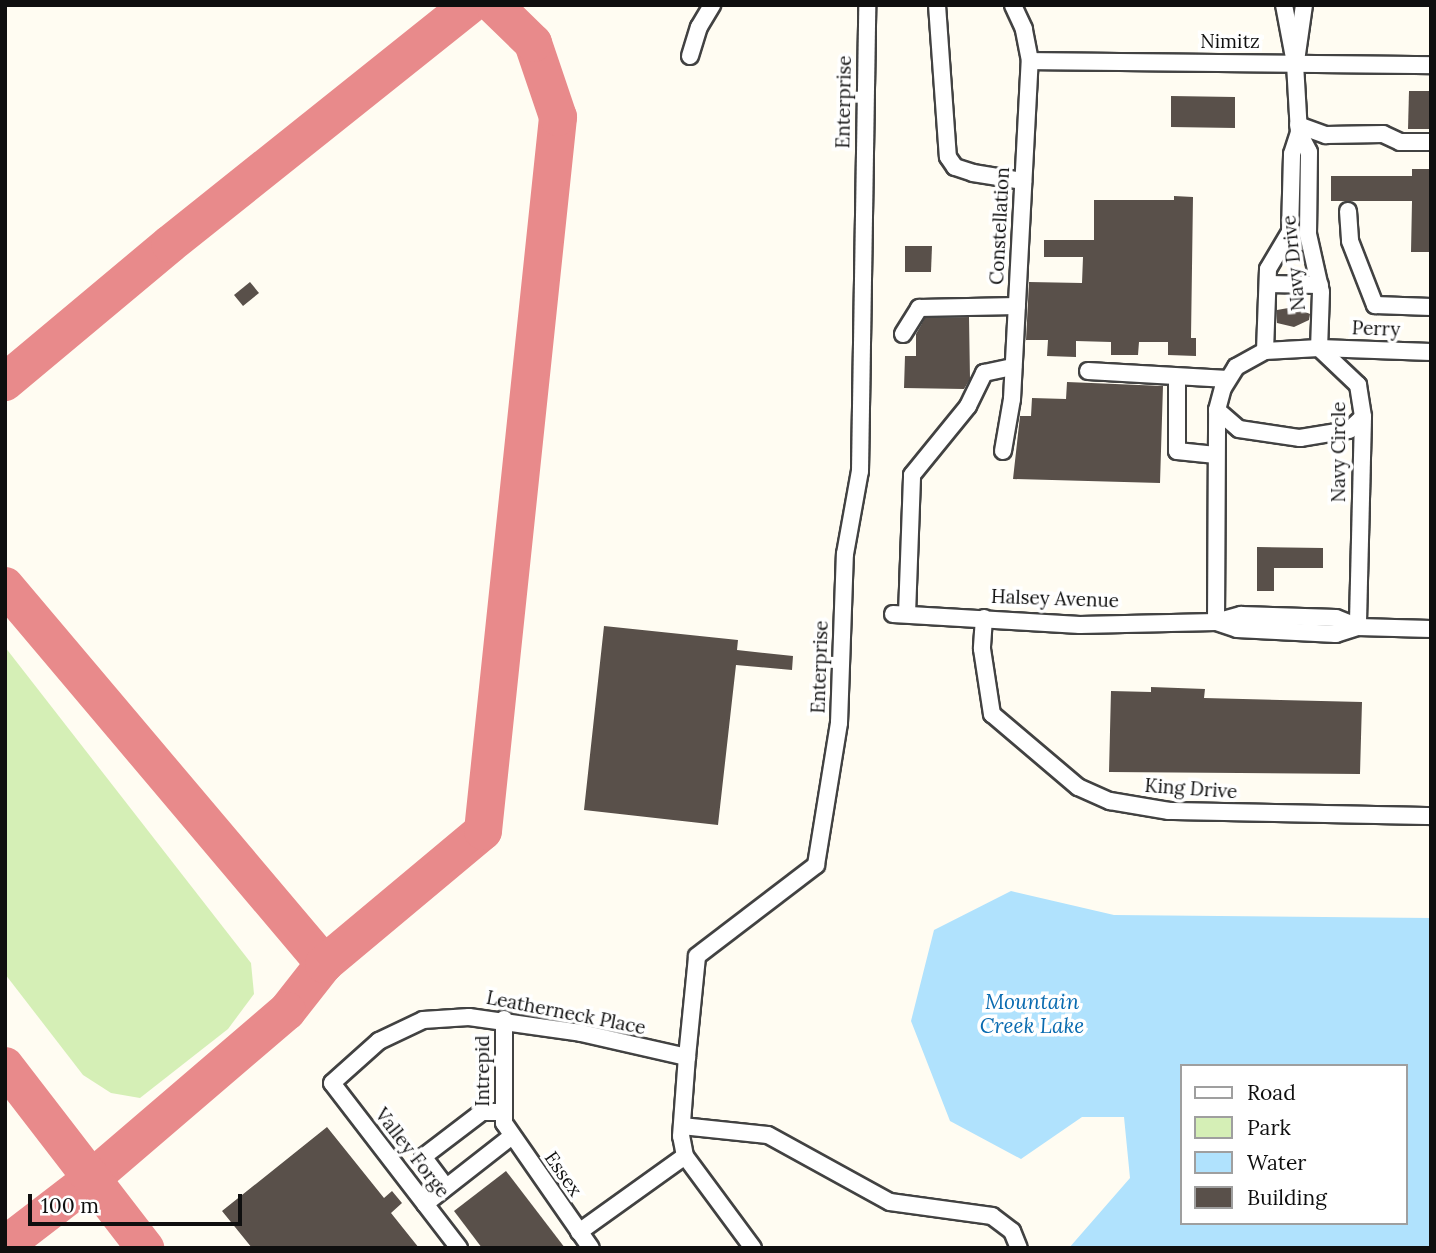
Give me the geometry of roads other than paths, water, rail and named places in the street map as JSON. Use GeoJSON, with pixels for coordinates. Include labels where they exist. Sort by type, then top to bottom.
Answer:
{"type":"FeatureCollection","features":[{"type":"Feature","properties":{"kind":"lane"},"geometry":{"type":"LineString","coordinates":[[690,56],[699,27],[712,5]]}},
{"type":"Feature","properties":{"kind":"lane","name":"Enterprise"},"geometry":{"type":"LineString","coordinates":[[685,1156],[682,1126],[697,956],[816,865],[839,723],[845,554],[860,471],[867,5]]}},
{"type":"Feature","properties":{"kind":"lane"},"geometry":{"type":"LineString","coordinates":[[937,5],[948,157],[955,167],[973,173],[1023,181]]}},
{"type":"Feature","properties":{"kind":"lane","name":"Constellation"},"geometry":{"type":"LineString","coordinates":[[1003,451],[1013,367],[1030,61],[1013,5]]}},
{"type":"Feature","properties":{"kind":"lane","name":"Navy Drive"},"geometry":{"type":"LineString","coordinates":[[1265,351],[1268,270],[1290,232],[1292,154],[1299,129],[1295,63],[1284,5]]}},
{"type":"Feature","properties":{"kind":"lane","name":"Navy Drive"},"geometry":{"type":"LineString","coordinates":[[1295,63],[1304,5]]}},
{"type":"Feature","properties":{"kind":"lane","name":"Nimitz"},"geometry":{"type":"LineString","coordinates":[[1030,61],[1431,65]]}},
{"type":"Feature","properties":{"kind":"lane"},"geometry":{"type":"LineString","coordinates":[[1299,129],[1326,135],[1383,134],[1400,142],[1431,142]]}},
{"type":"Feature","properties":{"kind":"lane","name":"Navy Drive"},"geometry":{"type":"LineString","coordinates":[[1299,129],[1309,152],[1308,234],[1320,285],[1320,348]]}},
{"type":"Feature","properties":{"kind":"lane"},"geometry":{"type":"LineString","coordinates":[[1348,212],[1350,242],[1375,305],[1431,307]]}},
{"type":"Feature","properties":{"kind":"lane"},"geometry":{"type":"LineString","coordinates":[[1268,284],[1320,285]]}},
{"type":"Feature","properties":{"kind":"lane"},"geometry":{"type":"LineString","coordinates":[[904,334],[919,308],[1017,306]]}},
{"type":"Feature","properties":{"kind":"lane"},"geometry":{"type":"LineString","coordinates":[[1216,622],[1217,410],[1228,379],[1236,367],[1265,351],[1320,348]]}},
{"type":"Feature","properties":{"kind":"lane","name":"Perry"},"geometry":{"type":"LineString","coordinates":[[1320,348],[1431,352]]}},
{"type":"Feature","properties":{"kind":"lane","name":"Navy Circle"},"geometry":{"type":"LineString","coordinates":[[1320,348],[1359,386],[1363,417],[1359,627]]}},
{"type":"Feature","properties":{"kind":"lane","name":"Halsey Avenue"},"geometry":{"type":"LineString","coordinates":[[1013,367],[984,373],[968,406],[912,475],[900,614],[1080,625],[1216,622],[1241,615],[1288,624],[1336,618],[1359,627],[1431,629]]}},
{"type":"Feature","properties":{"kind":"lane"},"geometry":{"type":"LineString","coordinates":[[1088,371],[1228,379]]}},
{"type":"Feature","properties":{"kind":"lane"},"geometry":{"type":"LineString","coordinates":[[1177,377],[1177,451],[1216,455]]}},
{"type":"Feature","properties":{"kind":"lane"},"geometry":{"type":"LineString","coordinates":[[1217,410],[1239,429],[1300,439],[1349,430],[1363,417]]}},
{"type":"Feature","properties":{"kind":"lane","name":"King Drive"},"geometry":{"type":"LineString","coordinates":[[984,618],[982,649],[992,714],[1078,787],[1110,801],[1169,811],[1431,816]]}},
{"type":"Feature","properties":{"kind":"lane","name":"Leatherneck Place"},"geometry":{"type":"LineString","coordinates":[[332,1083],[379,1041],[423,1020],[504,1019],[687,1057]]}},
{"type":"Feature","properties":{"kind":"lane","name":"Intrepid"},"geometry":{"type":"LineString","coordinates":[[504,1019],[507,1123]]}},
{"type":"Feature","properties":{"kind":"lane","name":"Valley Forge"},"geometry":{"type":"LineString","coordinates":[[332,1083],[459,1248]]}},
{"type":"Feature","properties":{"kind":"lane"},"geometry":{"type":"LineString","coordinates":[[425,1204],[446,1187],[507,1123],[482,1112],[424,1157],[446,1187]]}},
{"type":"Feature","properties":{"kind":"lane","name":"Essex"},"geometry":{"type":"LineString","coordinates":[[507,1123],[591,1248]]}},
{"type":"Feature","properties":{"kind":"lane"},"geometry":{"type":"LineString","coordinates":[[682,1126],[768,1135],[890,1202],[992,1216],[1012,1231],[1019,1248]]}},
{"type":"Feature","properties":{"kind":"lane"},"geometry":{"type":"LineString","coordinates":[[579,1232],[685,1156],[753,1248]]}},
{"type":"Feature","properties":{"kind":"water","name":"Mountain Creek Lake"},"geometry":{"type":"Polygon","coordinates":[[[1011,891],[1114,915],[1431,918],[1431,1248],[1069,1248],[1130,1178],[1124,1117],[1082,1117],[1021,1159],[950,1121],[911,1021],[934,930],[1011,891]]]}}]}
